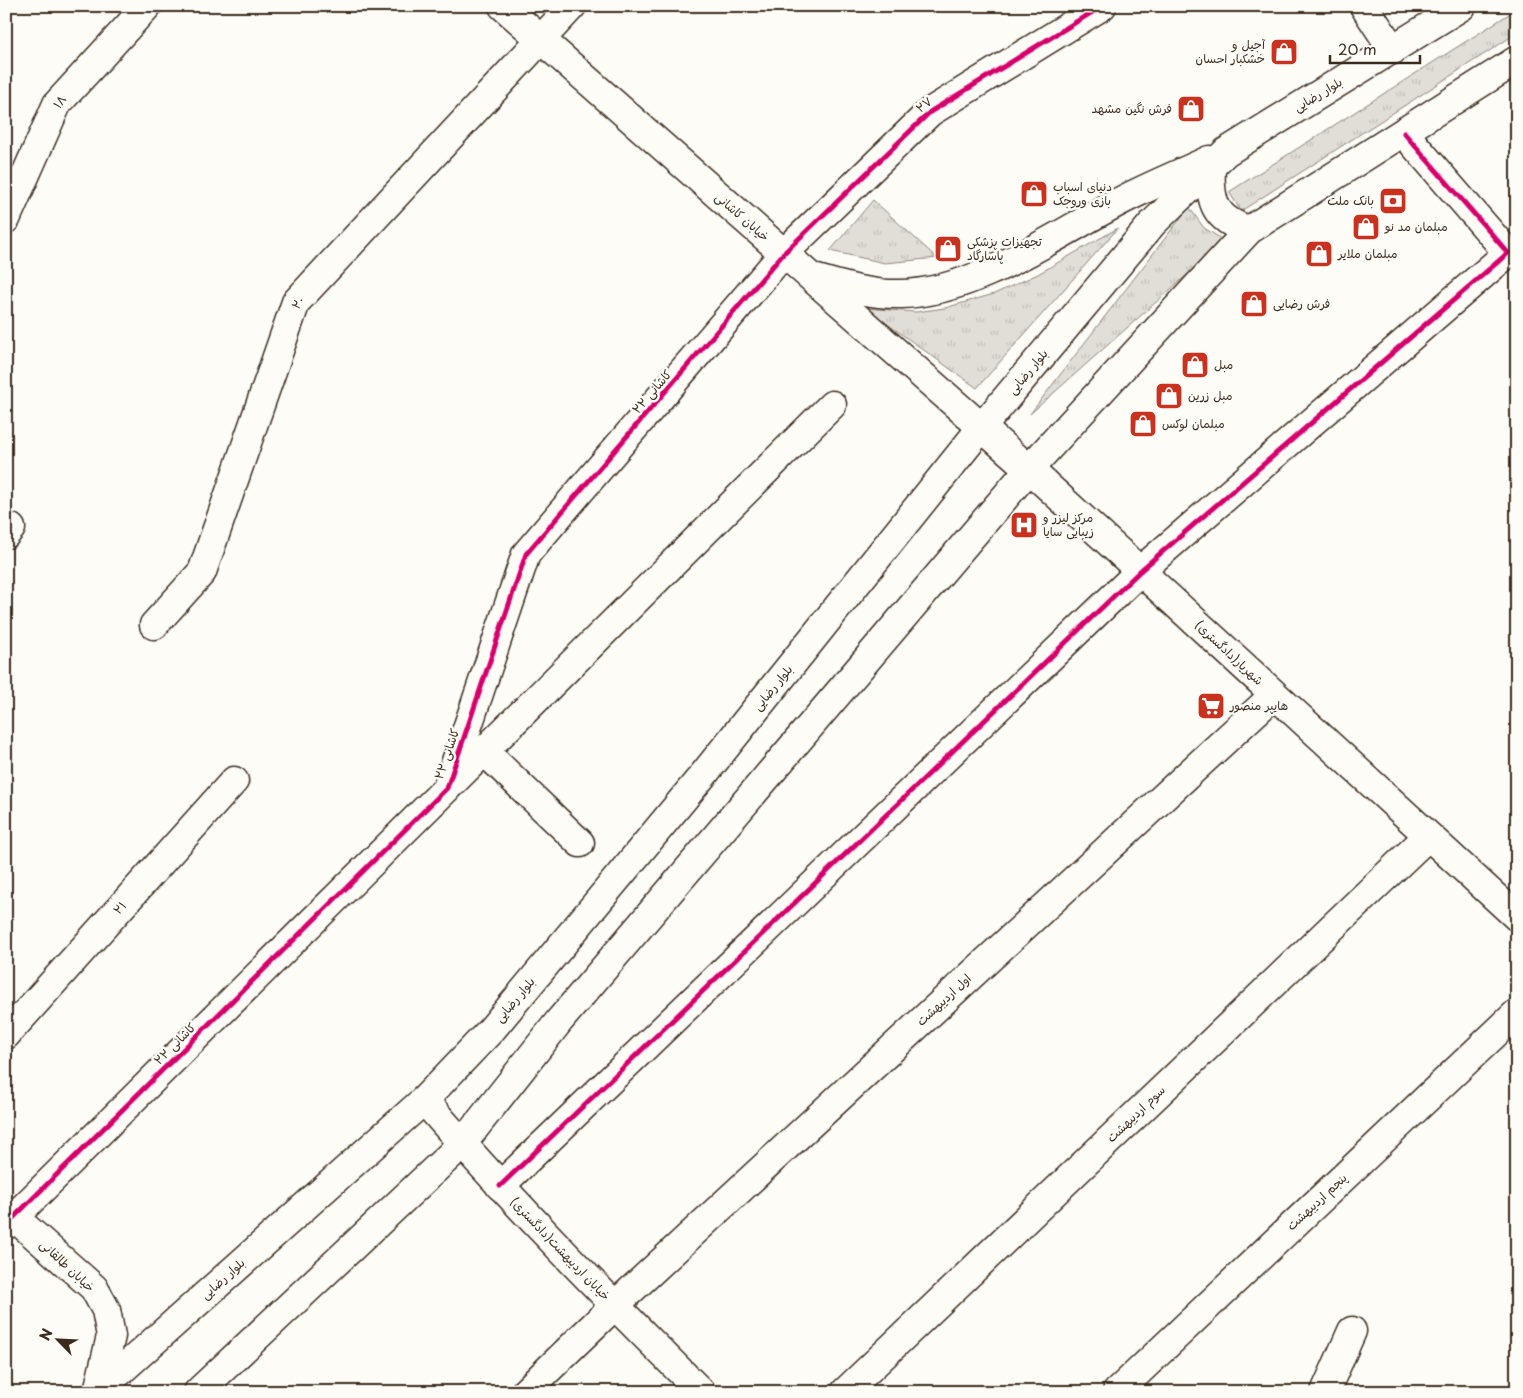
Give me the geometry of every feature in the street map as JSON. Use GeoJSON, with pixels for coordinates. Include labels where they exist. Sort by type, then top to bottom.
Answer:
{"type":"FeatureCollection","features":[{"type":"Feature","properties":{"kind":"street","name":"۱۸"},"geometry":{"type":"LineString","coordinates":[[6,219],[57,104],[147,6]]}},
{"type":"Feature","properties":{"kind":"street","name":"خیابان کاشانی"},"geometry":{"type":"LineString","coordinates":[[503,6],[1029,469]]}},
{"type":"Feature","properties":{"kind":"street","name":"۲۰"},"geometry":{"type":"LineString","coordinates":[[154,625],[202,572],[296,302],[572,6]]}},
{"type":"Feature","properties":{"kind":"street","name":"۲۷"},"geometry":{"type":"LineString","coordinates":[[784,253],[930,112],[1102,6]]}},
{"type":"Feature","properties":{"kind":"street"},"geometry":{"type":"LineString","coordinates":[[1364,6],[1393,50]]}},
{"type":"Feature","properties":{"kind":"street","name":"بلوار رضایی"},"geometry":{"type":"LineString","coordinates":[[97,1391],[424,1100],[492,1028],[704,774],[982,428],[1152,224],[1219,160],[1462,6]]}},
{"type":"Feature","properties":{"kind":"street"},"geometry":{"type":"LineString","coordinates":[[198,1392],[462,1144],[566,1013],[1029,469],[1250,230],[1517,60]]}},
{"type":"Feature","properties":{"kind":"street"},"geometry":{"type":"LineString","coordinates":[[500,1186],[1140,571],[1512,260],[1404,133]]}},
{"type":"Feature","properties":{"kind":"street"},"geometry":{"type":"LineString","coordinates":[[1219,160],[1211,192],[1217,210],[1228,221],[1250,230]]}},
{"type":"Feature","properties":{"kind":"street"},"geometry":{"type":"LineString","coordinates":[[810,277],[867,293],[903,294],[933,290],[997,267],[1116,203],[1219,160]]}},
{"type":"Feature","properties":{"kind":"street","name":"کاشانی ۲۲"},"geometry":{"type":"LineString","coordinates":[[9,1217],[447,788],[526,554],[784,253]]}},
{"type":"Feature","properties":{"kind":"street"},"geometry":{"type":"LineString","coordinates":[[447,788],[832,405]]}},
{"type":"Feature","properties":{"kind":"street","name":"شهریار(دادگستری)"},"geometry":{"type":"LineString","coordinates":[[1029,469],[1517,917]]}},
{"type":"Feature","properties":{"kind":"street","name":"اول اردیبهشت"},"geometry":{"type":"LineString","coordinates":[[525,1392],[614,1306],[1274,695]]}},
{"type":"Feature","properties":{"kind":"street"},"geometry":{"type":"LineString","coordinates":[[484,751],[580,843]]}},
{"type":"Feature","properties":{"kind":"street","name":"۲۱"},"geometry":{"type":"LineString","coordinates":[[6,1035],[234,781]]}},
{"type":"Feature","properties":{"kind":"street","name":"سوم اردیبهشت"},"geometry":{"type":"LineString","coordinates":[[844,1392],[1428,836]]}},
{"type":"Feature","properties":{"kind":"street","name":"پنجم اردیبهشت"},"geometry":{"type":"LineString","coordinates":[[1117,1392],[1517,1013]]}},
{"type":"Feature","properties":{"kind":"street","name":"خیابان اردیبهشت(دادگستری)"},"geometry":{"type":"LineString","coordinates":[[424,1100],[500,1186],[614,1306],[701,1392]]}},
{"type":"Feature","properties":{"kind":"street","name":"خیابان طالقانی"},"geometry":{"type":"LineString","coordinates":[[9,1217],[94,1288],[106,1310],[111,1336],[97,1391]]}},
{"type":"Feature","properties":{"kind":"street"},"geometry":{"type":"LineString","coordinates":[[1325,1392],[1352,1331]]}},
{"type":"Feature","properties":{"kind":"green space"},"geometry":{"type":"Polygon","coordinates":[[[1517,9],[1517,33],[1241,211],[1229,192],[1517,9]]]}},
{"type":"Feature","properties":{"kind":"green space"},"geometry":{"type":"Polygon","coordinates":[[[873,200],[937,258],[885,263],[830,251],[873,200]]]}},
{"type":"Feature","properties":{"kind":"green space"},"geometry":{"type":"Polygon","coordinates":[[[1189,207],[1204,228],[1225,241],[1030,414],[1189,207]]]}},
{"type":"Feature","properties":{"kind":"green space"},"geometry":{"type":"Polygon","coordinates":[[[1118,228],[977,388],[865,308],[916,312],[945,308],[994,294],[1038,274],[1118,228]]]}},
{"type":"Feature","properties":{"kind":"cycle path"},"geometry":{"type":"LineString","coordinates":[[6,1225],[447,788],[526,554],[784,253],[930,112],[1102,6]]}},
{"type":"Feature","properties":{"kind":"cycle path"},"geometry":{"type":"LineString","coordinates":[[500,1186],[1140,571],[1508,253],[1404,133]]}},
{"type":"Feature","properties":{"kind":"place","name":"آجیل و خشکبار احسان"},"geometry":{"type":"Point","coordinates":[1284,52]}},
{"type":"Feature","properties":{"kind":"place","name":"فرش نگین مشهد"},"geometry":{"type":"Point","coordinates":[1191,109]}},
{"type":"Feature","properties":{"kind":"place","name":"دنیای اسباب بازی وروجک"},"geometry":{"type":"Point","coordinates":[1034,194]}},
{"type":"Feature","properties":{"kind":"place","name":"بانک ملت"},"geometry":{"type":"Point","coordinates":[1393,201]}},
{"type":"Feature","properties":{"kind":"place","name":"مبلمان مد نو"},"geometry":{"type":"Point","coordinates":[1366,227]}},
{"type":"Feature","properties":{"kind":"place","name":"تجهیزات پزشکی پاسارگاد"},"geometry":{"type":"Point","coordinates":[948,249]}},
{"type":"Feature","properties":{"kind":"place","name":"مبلمان ملایر"},"geometry":{"type":"Point","coordinates":[1319,254]}},
{"type":"Feature","properties":{"kind":"place","name":"فرش رضایی"},"geometry":{"type":"Point","coordinates":[1254,304]}},
{"type":"Feature","properties":{"kind":"place","name":"مبل"},"geometry":{"type":"Point","coordinates":[1195,365]}},
{"type":"Feature","properties":{"kind":"place","name":"مبل زرین"},"geometry":{"type":"Point","coordinates":[1169,396]}},
{"type":"Feature","properties":{"kind":"place","name":"مبلمان لوکس"},"geometry":{"type":"Point","coordinates":[1143,424]}},
{"type":"Feature","properties":{"kind":"place","name":"مرکز لیزر و زیبایی سایا"},"geometry":{"type":"Point","coordinates":[1024,525]}},
{"type":"Feature","properties":{"kind":"place","name":"هایپر منصور"},"geometry":{"type":"Point","coordinates":[1211,706]}}]}
